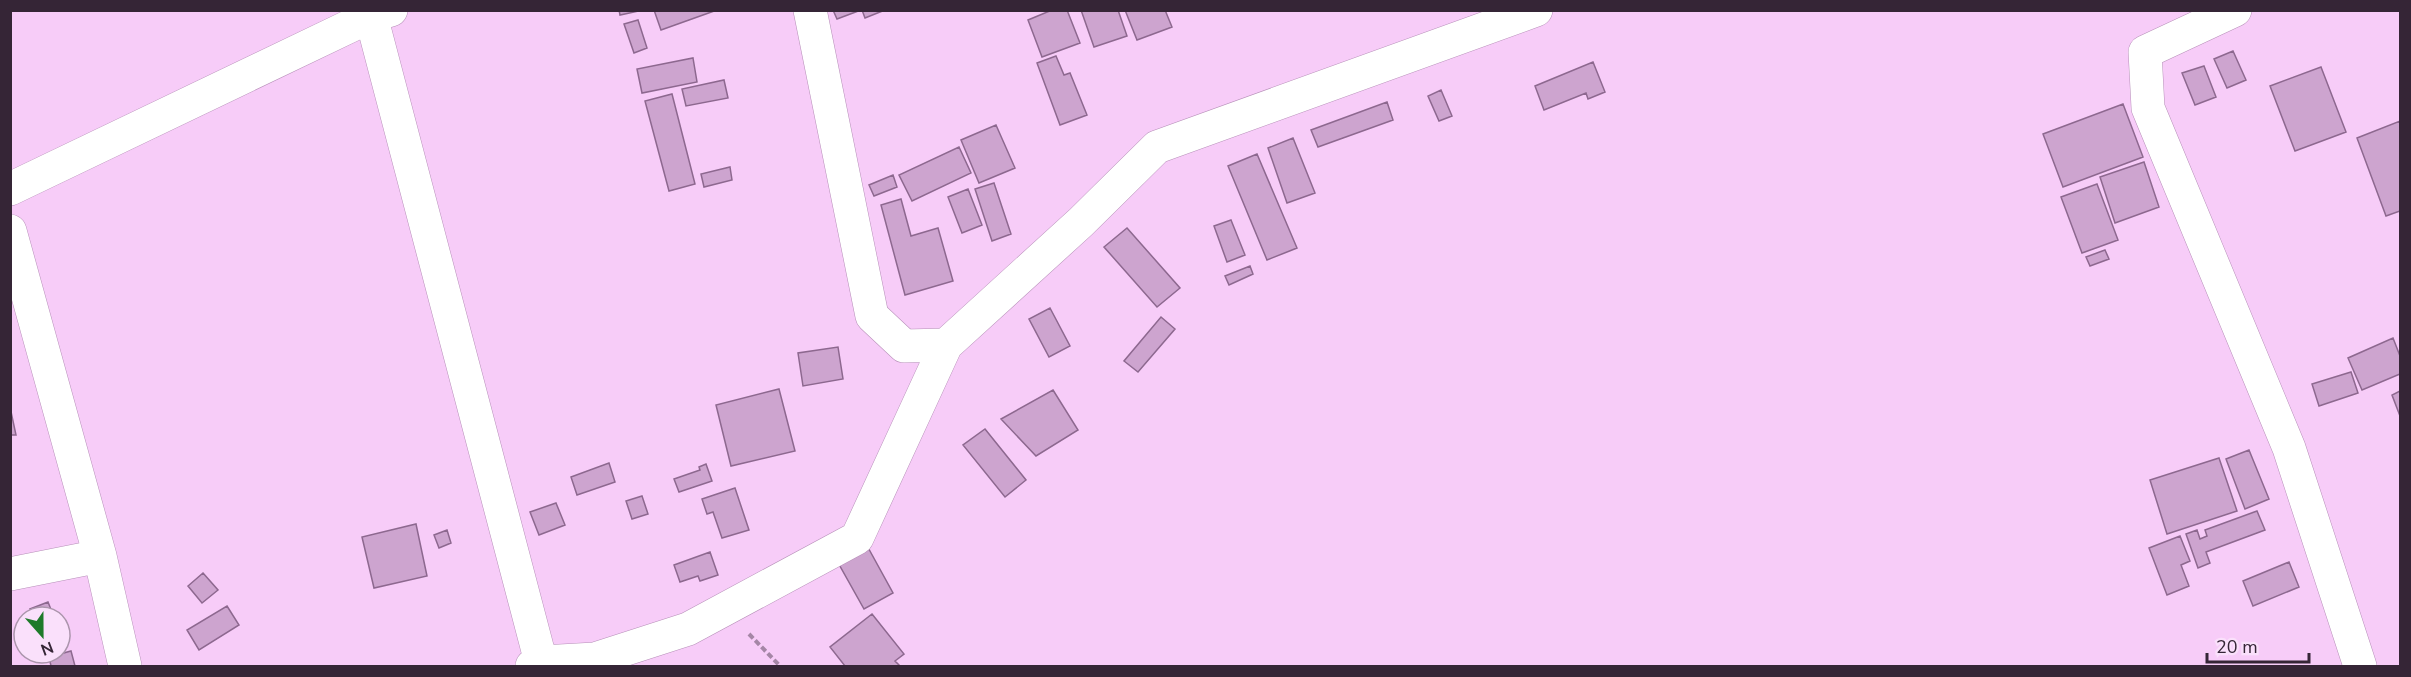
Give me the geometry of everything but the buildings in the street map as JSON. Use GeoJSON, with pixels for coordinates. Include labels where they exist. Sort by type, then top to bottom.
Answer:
{"type":"FeatureCollection","features":[{"type":"Feature","properties":{"kind":"street"},"geometry":{"type":"LineString","coordinates":[[810,10],[872,316],[904,346],[946,345]]}},
{"type":"Feature","properties":{"kind":"street"},"geometry":{"type":"LineString","coordinates":[[10,189],[378,12],[539,665],[595,659],[688,629],[857,538],[946,345],[1081,222],[1157,147],[1536,10]]}},
{"type":"Feature","properties":{"kind":"street"},"geometry":{"type":"LineString","coordinates":[[2234,11],[2145,52],[2148,108],[2289,448],[2360,666]]}},
{"type":"Feature","properties":{"kind":"street"},"geometry":{"type":"LineString","coordinates":[[10,231],[100,556],[125,666]]}},
{"type":"Feature","properties":{"kind":"street"},"geometry":{"type":"LineString","coordinates":[[10,574],[100,556]]}}]}
